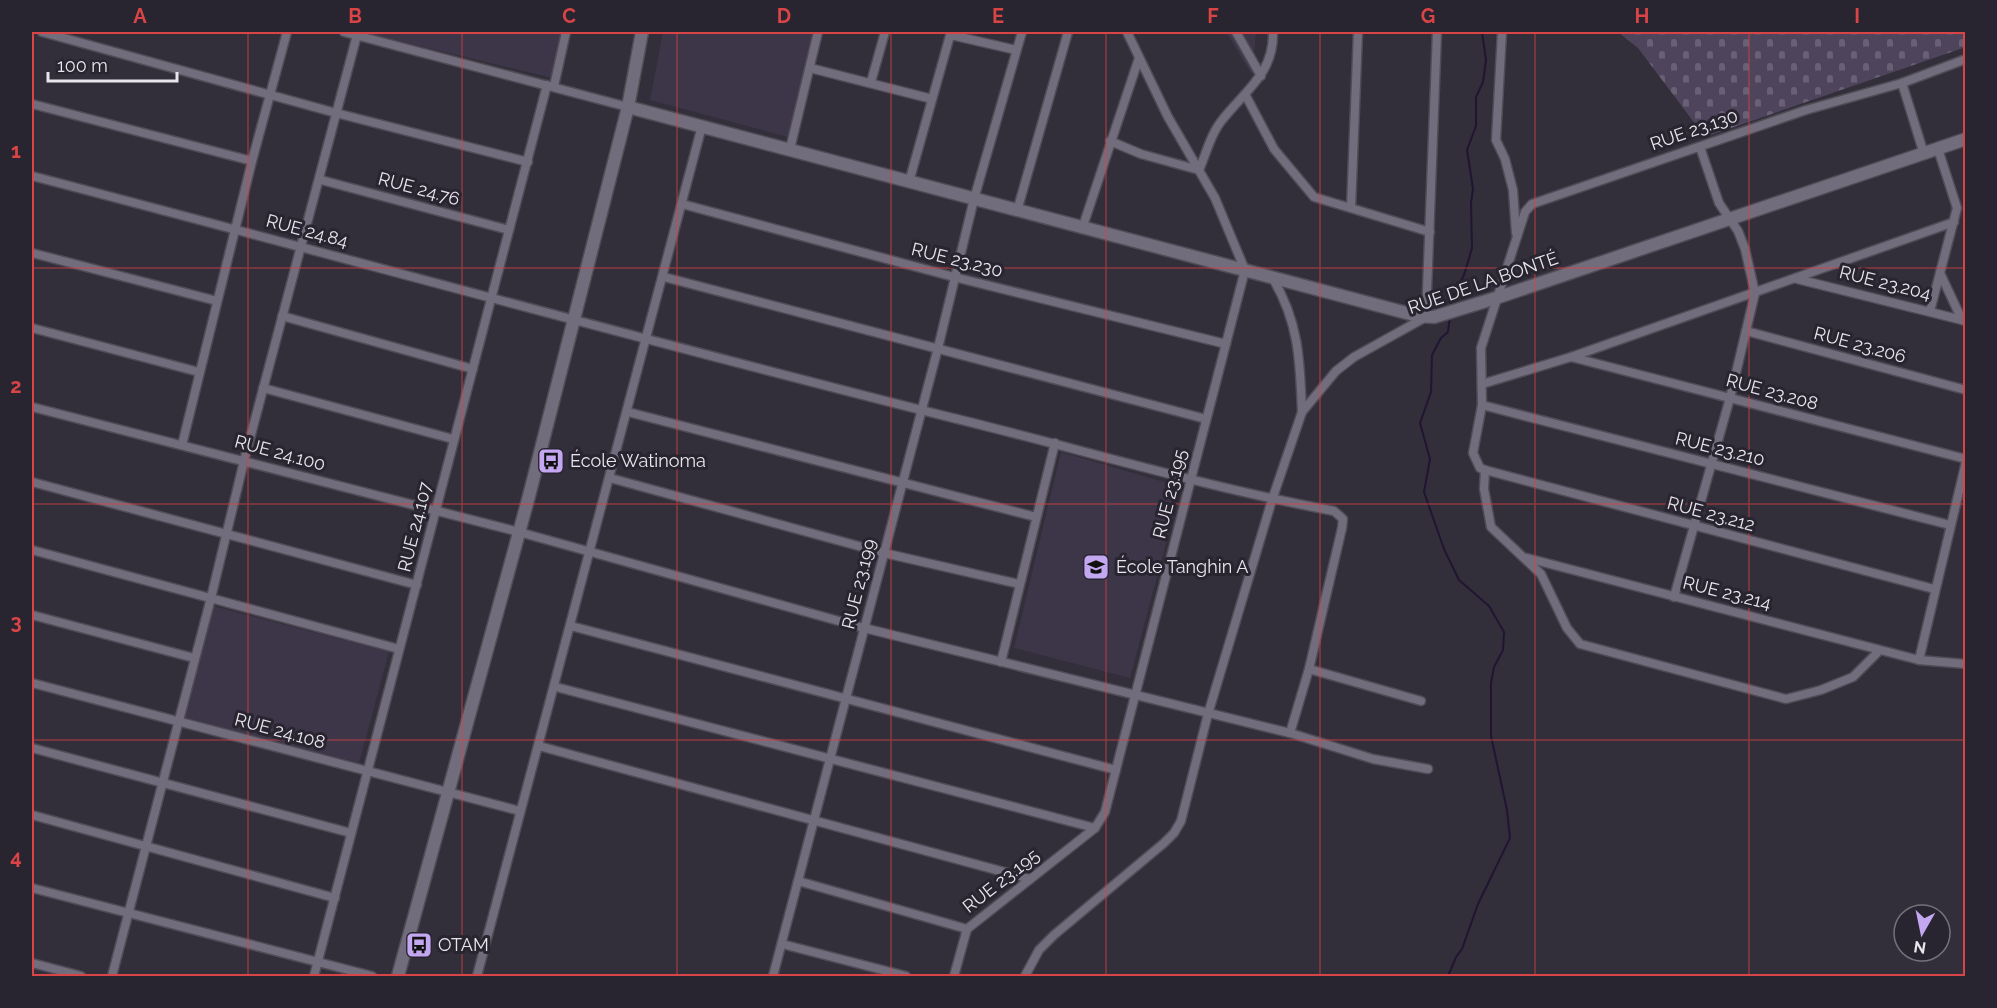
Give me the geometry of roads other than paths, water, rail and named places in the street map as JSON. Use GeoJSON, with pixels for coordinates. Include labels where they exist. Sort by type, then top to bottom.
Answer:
{"type":"FeatureCollection","features":[{"type":"Feature","properties":{"kind":"street"},"geometry":{"type":"LineString","coordinates":[[42,32],[336,113],[528,162]]}},
{"type":"Feature","properties":{"kind":"street"},"geometry":{"type":"LineString","coordinates":[[182,445],[252,161],[287,32]]}},
{"type":"Feature","properties":{"kind":"street"},"geometry":{"type":"LineString","coordinates":[[344,32],[790,149],[1082,229],[1430,317],[1430,232],[1437,32]]}},
{"type":"Feature","properties":{"kind":"street","name":"RUE 24.107"},"geometry":{"type":"LineString","coordinates":[[314,976],[437,512],[453,439],[528,162],[566,32]]}},
{"type":"Feature","properties":{"kind":"street"},"geometry":{"type":"LineString","coordinates":[[398,976],[449,794],[574,320],[628,106],[642,32]]}},
{"type":"Feature","properties":{"kind":"street"},"geometry":{"type":"LineString","coordinates":[[790,149],[818,32]]}},
{"type":"Feature","properties":{"kind":"street"},"geometry":{"type":"LineString","coordinates":[[871,82],[885,32]]}},
{"type":"Feature","properties":{"kind":"street","name":"RUE 23.199"},"geometry":{"type":"LineString","coordinates":[[773,976],[938,348],[974,199],[1022,32]]}},
{"type":"Feature","properties":{"kind":"street"},"geometry":{"type":"LineString","coordinates":[[1017,211],[1068,32]]}},
{"type":"Feature","properties":{"kind":"street"},"geometry":{"type":"LineString","coordinates":[[1126,32],[1215,198],[1245,270]]}},
{"type":"Feature","properties":{"kind":"street"},"geometry":{"type":"LineString","coordinates":[[1236,32],[1261,76]]}},
{"type":"Feature","properties":{"kind":"street"},"geometry":{"type":"LineString","coordinates":[[1199,170],[1222,120],[1246,96],[1261,76],[1269,56],[1273,32]]}},
{"type":"Feature","properties":{"kind":"street"},"geometry":{"type":"LineString","coordinates":[[1351,208],[1359,32]]}},
{"type":"Feature","properties":{"kind":"street"},"geometry":{"type":"LineString","coordinates":[[1502,32],[1496,140],[1505,159],[1513,190],[1517,237]]}},
{"type":"Feature","properties":{"kind":"street"},"geometry":{"type":"LineString","coordinates":[[909,182],[951,33],[1016,50]]}},
{"type":"Feature","properties":{"kind":"street"},"geometry":{"type":"LineString","coordinates":[[112,976],[211,598],[244,460],[321,180],[357,35]]}},
{"type":"Feature","properties":{"kind":"street"},"geometry":{"type":"LineString","coordinates":[[1082,229],[1139,58]]}},
{"type":"Feature","properties":{"kind":"street","name":"RUE 23.130"},"geometry":{"type":"LineString","coordinates":[[1526,558],[1499,538],[1491,528],[1482,469],[1473,453],[1482,405],[1481,348],[1528,207],[1538,200],[1806,110],[1902,83],[1965,59]]}},
{"type":"Feature","properties":{"kind":"street"},"geometry":{"type":"LineString","coordinates":[[810,68],[933,99]]}},
{"type":"Feature","properties":{"kind":"street"},"geometry":{"type":"LineString","coordinates":[[1902,83],[1924,154]]}},
{"type":"Feature","properties":{"kind":"street"},"geometry":{"type":"LineString","coordinates":[[1246,96],[1274,149],[1309,193],[1320,200],[1430,232]]}},
{"type":"Feature","properties":{"kind":"street"},"geometry":{"type":"LineString","coordinates":[[32,104],[252,161]]}},
{"type":"Feature","properties":{"kind":"street"},"geometry":{"type":"LineString","coordinates":[[477,976],[520,811],[556,687],[702,126]]}},
{"type":"Feature","properties":{"kind":"street","name":"RUE DE LA BONTÉ"},"geometry":{"type":"LineString","coordinates":[[1024,976],[1039,950],[1054,935],[1174,833],[1186,803],[1208,714],[1272,500],[1302,412],[1336,371],[1354,357],[1430,317],[1474,306],[1965,139]]}},
{"type":"Feature","properties":{"kind":"street"},"geometry":{"type":"LineString","coordinates":[[1110,141],[1132,151],[1199,170]]}},
{"type":"Feature","properties":{"kind":"street"},"geometry":{"type":"LineString","coordinates":[[1674,597],[1692,526],[1730,398],[1755,293],[1745,249],[1738,231],[1719,203],[1700,147]]}},
{"type":"Feature","properties":{"kind":"street"},"geometry":{"type":"LineString","coordinates":[[1930,311],[1957,208],[1938,149]]}},
{"type":"Feature","properties":{"kind":"street","name":"RUE 24.84"},"geometry":{"type":"LineString","coordinates":[[32,176],[302,246],[646,340],[1055,443],[1191,481],[1272,500],[1334,511],[1343,519],[1309,669]]}},
{"type":"Feature","properties":{"kind":"street","name":"RUE 24.76"},"geometry":{"type":"LineString","coordinates":[[321,180],[510,230]]}},
{"type":"Feature","properties":{"kind":"street","name":"RUE 23.230"},"geometry":{"type":"LineString","coordinates":[[682,204],[954,277],[1226,344]]}},
{"type":"Feature","properties":{"kind":"street"},"geometry":{"type":"LineString","coordinates":[[1482,384],[1571,357],[1954,222]]}},
{"type":"Feature","properties":{"kind":"street"},"geometry":{"type":"LineString","coordinates":[[32,253],[217,301]]}},
{"type":"Feature","properties":{"kind":"street","name":"RUE 23.195"},"geometry":{"type":"LineString","coordinates":[[954,976],[967,929],[1095,828],[1105,812],[1245,270]]}},
{"type":"Feature","properties":{"kind":"street"},"geometry":{"type":"LineString","coordinates":[[1940,273],[1964,320]]}},
{"type":"Feature","properties":{"kind":"street"},"geometry":{"type":"LineString","coordinates":[[664,277],[1206,419]]}},
{"type":"Feature","properties":{"kind":"street"},"geometry":{"type":"LineString","coordinates":[[1272,277],[1284,297],[1295,326],[1302,412]]}},
{"type":"Feature","properties":{"kind":"street","name":"RUE 23.204"},"geometry":{"type":"LineString","coordinates":[[1797,279],[1964,320]]}},
{"type":"Feature","properties":{"kind":"street"},"geometry":{"type":"LineString","coordinates":[[282,316],[473,369]]}},
{"type":"Feature","properties":{"kind":"street"},"geometry":{"type":"LineString","coordinates":[[32,328],[199,372]]}},
{"type":"Feature","properties":{"kind":"street","name":"RUE 23.206"},"geometry":{"type":"LineString","coordinates":[[1746,331],[1965,390]]}},
{"type":"Feature","properties":{"kind":"street","name":"RUE 23.208"},"geometry":{"type":"LineString","coordinates":[[1571,357],[1965,460]]}},
{"type":"Feature","properties":{"kind":"street"},"geometry":{"type":"LineString","coordinates":[[263,388],[453,439]]}},
{"type":"Feature","properties":{"kind":"street","name":"RUE 23.210"},"geometry":{"type":"LineString","coordinates":[[1482,405],[1950,525]]}},
{"type":"Feature","properties":{"kind":"street","name":"RUE 24.100"},"geometry":{"type":"LineString","coordinates":[[32,409],[244,460],[519,532],[864,628],[1290,733],[1358,756],[1428,769]]}},
{"type":"Feature","properties":{"kind":"street"},"geometry":{"type":"LineString","coordinates":[[628,412],[1036,517]]}},
{"type":"Feature","properties":{"kind":"street"},"geometry":{"type":"LineString","coordinates":[[1001,662],[1055,443]]}},
{"type":"Feature","properties":{"kind":"street"},"geometry":{"type":"LineString","coordinates":[[1919,660],[1965,460]]}},
{"type":"Feature","properties":{"kind":"street","name":"RUE 23.212"},"geometry":{"type":"LineString","coordinates":[[1482,469],[1934,589]]}},
{"type":"Feature","properties":{"kind":"street"},"geometry":{"type":"LineString","coordinates":[[610,478],[884,553],[1019,584]]}},
{"type":"Feature","properties":{"kind":"street"},"geometry":{"type":"LineString","coordinates":[[32,482],[417,585]]}},
{"type":"Feature","properties":{"kind":"street"},"geometry":{"type":"LineString","coordinates":[[32,550],[399,649]]}},
{"type":"Feature","properties":{"kind":"street"},"geometry":{"type":"LineString","coordinates":[[1526,558],[1545,579],[1567,628],[1580,644],[1722,684],[1776,697],[1795,698],[1839,684],[1853,677],[1879,651]]}},
{"type":"Feature","properties":{"kind":"street","name":"RUE 23.214"},"geometry":{"type":"LineString","coordinates":[[1526,558],[1879,651],[1919,660],[1965,664]]}},
{"type":"Feature","properties":{"kind":"street"},"geometry":{"type":"LineString","coordinates":[[32,615],[194,658]]}},
{"type":"Feature","properties":{"kind":"street"},"geometry":{"type":"LineString","coordinates":[[571,626],[1116,770]]}},
{"type":"Feature","properties":{"kind":"street"},"geometry":{"type":"LineString","coordinates":[[1290,733],[1309,669],[1421,701]]}},
{"type":"Feature","properties":{"kind":"street","name":"RUE 24.108"},"geometry":{"type":"LineString","coordinates":[[32,683],[520,811]]}},
{"type":"Feature","properties":{"kind":"street"},"geometry":{"type":"LineString","coordinates":[[556,687],[1095,828]]}},
{"type":"Feature","properties":{"kind":"street"},"geometry":{"type":"LineString","coordinates":[[538,746],[1030,879]]}},
{"type":"Feature","properties":{"kind":"street"},"geometry":{"type":"LineString","coordinates":[[32,748],[351,833]]}},
{"type":"Feature","properties":{"kind":"street"},"geometry":{"type":"LineString","coordinates":[[32,815],[334,898]]}},
{"type":"Feature","properties":{"kind":"street"},"geometry":{"type":"LineString","coordinates":[[798,881],[967,929]]}},
{"type":"Feature","properties":{"kind":"street"},"geometry":{"type":"LineString","coordinates":[[32,888],[372,976]]}},
{"type":"Feature","properties":{"kind":"street"},"geometry":{"type":"LineString","coordinates":[[782,944],[906,976]]}},
{"type":"Feature","properties":{"kind":"street"},"geometry":{"type":"LineString","coordinates":[[32,963],[81,976]]}},
{"type":"Feature","properties":{"kind":"waterway"},"geometry":{"type":"LineString","coordinates":[[1451,307],[1452,298],[1464,275],[1472,248],[1473,189],[1467,150],[1476,126],[1476,97],[1483,82],[1486,60],[1482,32]]}},
{"type":"Feature","properties":{"kind":"waterway"},"geometry":{"type":"LineString","coordinates":[[1448,976],[1462,949],[1478,904],[1510,838],[1507,810],[1491,736],[1491,683],[1494,667],[1503,650],[1504,632],[1489,606],[1459,580],[1444,549],[1424,492],[1430,459],[1420,423],[1431,392],[1432,355],[1441,338],[1448,332],[1450,316]]}},
{"type":"Feature","properties":{"kind":"place","name":"École Watinoma"},"geometry":{"type":"Point","coordinates":[551,461]}},
{"type":"Feature","properties":{"kind":"place","name":"École Tanghin A"},"geometry":{"type":"Point","coordinates":[1096,567]}},
{"type":"Feature","properties":{"kind":"place","name":"OTAM"},"geometry":{"type":"Point","coordinates":[419,945]}}]}
